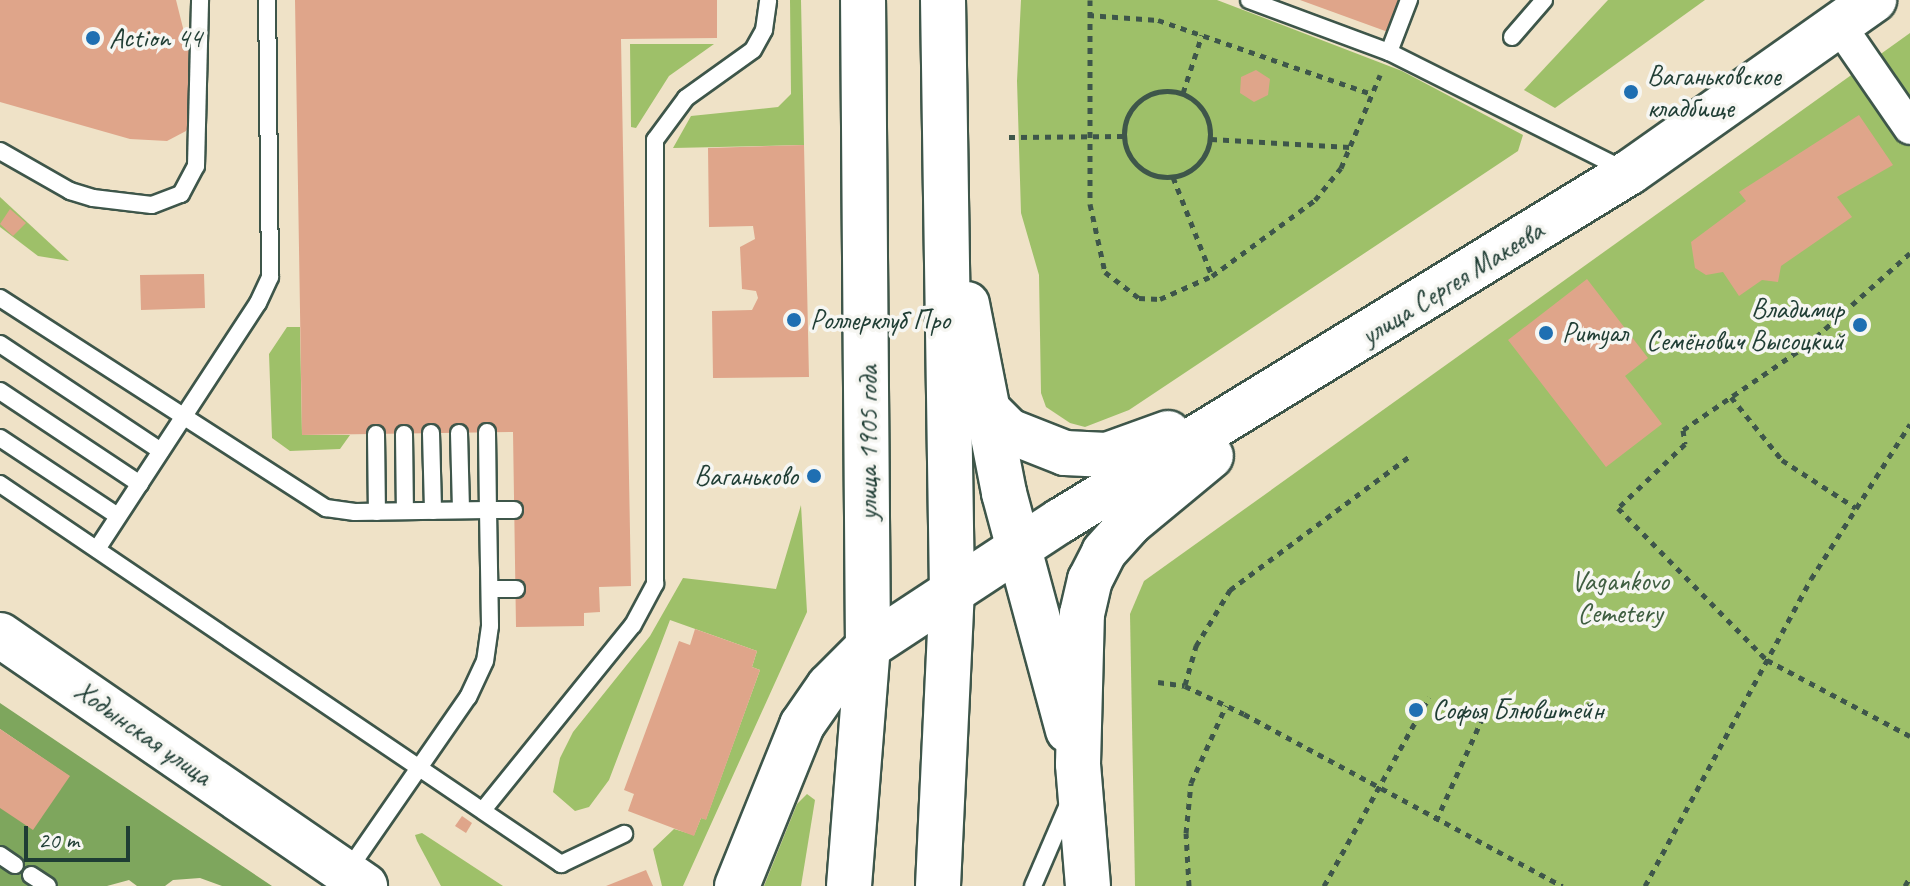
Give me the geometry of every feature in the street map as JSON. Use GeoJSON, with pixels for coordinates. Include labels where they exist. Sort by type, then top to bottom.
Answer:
{"type":"FeatureCollection","features":[{"type":"Feature","properties":{"kind":"main road","name":"улица 1905 года"},"geometry":{"type":"LineString","coordinates":[[849,886],[868,647],[863,0]]}},
{"type":"Feature","properties":{"kind":"main road"},"geometry":{"type":"LineString","coordinates":[[938,886],[952,592],[943,0]]}},
{"type":"Feature","properties":{"kind":"main road","name":"улица Сергея Макеева"},"geometry":{"type":"LineString","coordinates":[[737,886],[802,725],[829,686],[868,647],[1018,548],[1630,172],[1874,0]]}},
{"type":"Feature","properties":{"kind":"main road"},"geometry":{"type":"LineString","coordinates":[[944,171],[1018,548],[1078,764]]}},
{"type":"Feature","properties":{"kind":"main road"},"geometry":{"type":"LineString","coordinates":[[989,411],[1030,442],[1065,453],[1107,455],[1139,447],[1320,365]]}},
{"type":"Feature","properties":{"kind":"main road"},"geometry":{"type":"LineString","coordinates":[[1088,886],[1078,764],[1082,614],[1104,552],[1130,523],[1320,365]]}},
{"type":"Feature","properties":{"kind":"main road","name":"Ходынская улица"},"geometry":{"type":"LineString","coordinates":[[0,635],[355,880]]}},
{"type":"Feature","properties":{"kind":"street"},"geometry":{"type":"LineString","coordinates":[[1839,25],[1910,128]]}},
{"type":"Feature","properties":{"kind":"lane"},"geometry":{"type":"LineString","coordinates":[[0,151],[70,191],[93,198],[152,205],[181,194],[196,166],[200,0]]}},
{"type":"Feature","properties":{"kind":"lane"},"geometry":{"type":"LineString","coordinates":[[97,549],[270,277],[267,0]]}},
{"type":"Feature","properties":{"kind":"lane"},"geometry":{"type":"LineString","coordinates":[[483,810],[633,625],[655,584],[655,140],[686,98],[753,50],[764,30],[768,0]]}},
{"type":"Feature","properties":{"kind":"lane"},"geometry":{"type":"LineString","coordinates":[[1249,0],[1389,52],[1630,172]]}},
{"type":"Feature","properties":{"kind":"lane"},"geometry":{"type":"LineString","coordinates":[[1389,52],[1409,0]]}},
{"type":"Feature","properties":{"kind":"lane"},"geometry":{"type":"LineString","coordinates":[[1512,37],[1544,0]]}},
{"type":"Feature","properties":{"kind":"lane"},"geometry":{"type":"LineString","coordinates":[[0,298],[326,508],[377,512],[514,510]]}},
{"type":"Feature","properties":{"kind":"lane"},"geometry":{"type":"LineString","coordinates":[[0,344],[161,451]]}},
{"type":"Feature","properties":{"kind":"lane"},"geometry":{"type":"LineString","coordinates":[[0,391],[140,484]]}},
{"type":"Feature","properties":{"kind":"lane"},"geometry":{"type":"LineString","coordinates":[[355,880],[420,766],[468,697],[485,661],[490,589],[487,432]]}},
{"type":"Feature","properties":{"kind":"lane"},"geometry":{"type":"LineString","coordinates":[[431,433],[433,511]]}},
{"type":"Feature","properties":{"kind":"lane"},"geometry":{"type":"LineString","coordinates":[[459,433],[461,510]]}},
{"type":"Feature","properties":{"kind":"lane"},"geometry":{"type":"LineString","coordinates":[[376,434],[377,512]]}},
{"type":"Feature","properties":{"kind":"lane"},"geometry":{"type":"LineString","coordinates":[[404,434],[405,511]]}},
{"type":"Feature","properties":{"kind":"lane"},"geometry":{"type":"LineString","coordinates":[[0,438],[118,516]]}},
{"type":"Feature","properties":{"kind":"lane"},"geometry":{"type":"LineString","coordinates":[[0,484],[561,864],[624,834]]}},
{"type":"Feature","properties":{"kind":"lane"},"geometry":{"type":"LineString","coordinates":[[490,589],[516,589]]}},
{"type":"Feature","properties":{"kind":"lane"},"geometry":{"type":"LineString","coordinates":[[1033,886],[1057,838],[1078,764]]}},
{"type":"Feature","properties":{"kind":"lane"},"geometry":{"type":"LineString","coordinates":[[0,855],[15,865]]}},
{"type":"Feature","properties":{"kind":"lane"},"geometry":{"type":"LineString","coordinates":[[31,875],[48,886]]}},
{"type":"Feature","properties":{"kind":"path"},"geometry":{"type":"LineString","coordinates":[[1090,0],[1090,204],[1105,272],[1139,298],[1160,299],[1212,276],[1315,200],[1350,147],[1389,52]]}},
{"type":"Feature","properties":{"kind":"path"},"geometry":{"type":"LineString","coordinates":[[1088,15],[1158,20],[1372,94]]}},
{"type":"Feature","properties":{"kind":"path"},"geometry":{"type":"LineString","coordinates":[[1183,93],[1202,35]]}},
{"type":"Feature","properties":{"kind":"path"},"geometry":{"type":"LineString","coordinates":[[1155,92],[1183,93],[1205,111],[1211,139],[1198,165],[1173,177],[1159,176],[1134,162],[1124,136],[1132,108],[1155,92]]}},
{"type":"Feature","properties":{"kind":"path"},"geometry":{"type":"LineString","coordinates":[[1009,137],[1124,136]]}},
{"type":"Feature","properties":{"kind":"path"},"geometry":{"type":"LineString","coordinates":[[1211,139],[1350,147]]}},
{"type":"Feature","properties":{"kind":"path"},"geometry":{"type":"LineString","coordinates":[[1173,177],[1212,276]]}},
{"type":"Feature","properties":{"kind":"path"},"geometry":{"type":"LineString","coordinates":[[1910,253],[1807,345],[1683,430],[1685,444],[1618,508],[1767,660],[1910,736]]}},
{"type":"Feature","properties":{"kind":"path"},"geometry":{"type":"LineString","coordinates":[[1731,397],[1782,460],[1856,508]]}},
{"type":"Feature","properties":{"kind":"path"},"geometry":{"type":"LineString","coordinates":[[1645,886],[1767,660],[1856,508],[1910,424]]}},
{"type":"Feature","properties":{"kind":"path"},"geometry":{"type":"LineString","coordinates":[[1185,686],[1196,646],[1230,590],[1410,456]]}},
{"type":"Feature","properties":{"kind":"path"},"geometry":{"type":"LineString","coordinates":[[1158,682],[1185,686],[1226,706],[1562,886]]}},
{"type":"Feature","properties":{"kind":"path"},"geometry":{"type":"LineString","coordinates":[[1324,886],[1429,697]]}},
{"type":"Feature","properties":{"kind":"path"},"geometry":{"type":"LineString","coordinates":[[1189,886],[1186,833],[1191,783],[1226,706]]}},
{"type":"Feature","properties":{"kind":"path"},"geometry":{"type":"LineString","coordinates":[[1436,821],[1483,717]]}},
{"type":"Feature","properties":{"kind":"path"},"geometry":{"type":"LineString","coordinates":[[1905,886],[1910,877]]}},
{"type":"Feature","properties":{"kind":"green space"},"geometry":{"type":"Polygon","coordinates":[[[790,0],[801,0],[804,145],[673,148],[691,116],[778,107],[791,94],[790,0]]]}},
{"type":"Feature","properties":{"kind":"green space"},"geometry":{"type":"Polygon","coordinates":[[[1021,0],[1217,0],[1402,71],[1523,135],[1518,151],[1129,410],[1085,427],[1070,423],[1046,407],[1041,393],[1039,275],[1021,213],[1017,81],[1021,0]]]}},
{"type":"Feature","properties":{"kind":"green space"},"geometry":{"type":"Polygon","coordinates":[[[1608,0],[1705,0],[1555,108],[1524,90],[1608,0]]]}},
{"type":"Feature","properties":{"kind":"green space","name":"Vagankovo Cemetery"},"geometry":{"type":"Polygon","coordinates":[[[1910,33],[1910,886],[1135,886],[1130,614],[1144,581],[1910,33]]]}},
{"type":"Feature","properties":{"kind":"green space"},"geometry":{"type":"Polygon","coordinates":[[[630,44],[714,44],[669,76],[636,128],[631,127],[630,44]]]}},
{"type":"Feature","properties":{"kind":"green space"},"geometry":{"type":"Polygon","coordinates":[[[0,197],[69,261],[38,256],[0,227],[0,197]]]}},
{"type":"Feature","properties":{"kind":"green space"},"geometry":{"type":"Polygon","coordinates":[[[287,327],[300,327],[302,435],[350,435],[340,449],[290,451],[272,438],[269,354],[287,327]]]}},
{"type":"Feature","properties":{"kind":"green space"},"geometry":{"type":"Polygon","coordinates":[[[801,505],[807,612],[683,886],[662,886],[653,849],[674,829],[694,835],[701,818],[706,819],[760,670],[752,667],[757,651],[670,620],[609,780],[589,807],[575,811],[553,792],[560,758],[573,732],[650,636],[683,578],[776,589],[801,505]]]}},
{"type":"Feature","properties":{"kind":"green space"},"geometry":{"type":"Polygon","coordinates":[[[0,703],[272,886],[222,886],[200,878],[173,880],[165,886],[137,886],[129,880],[107,886],[0,886],[0,808],[69,776],[0,729],[0,703]]]}},
{"type":"Feature","properties":{"kind":"green space"},"geometry":{"type":"Polygon","coordinates":[[[807,794],[815,800],[801,886],[764,886],[797,804],[807,794]]]}},
{"type":"Feature","properties":{"kind":"green space"},"geometry":{"type":"Polygon","coordinates":[[[422,833],[503,886],[441,886],[417,841],[415,835],[422,833]]]}},
{"type":"Feature","properties":{"kind":"building","name":"Action 44"},"geometry":{"type":"Polygon","coordinates":[[[0,0],[176,0],[195,76],[196,111],[186,131],[167,141],[130,139],[0,102],[0,0]]]}},
{"type":"Feature","properties":{"kind":"building"},"geometry":{"type":"Polygon","coordinates":[[[295,0],[717,0],[717,38],[621,39],[631,586],[599,587],[600,612],[584,613],[584,626],[516,627],[513,432],[302,435],[295,0]]]}},
{"type":"Feature","properties":{"kind":"building"},"geometry":{"type":"Polygon","coordinates":[[[1300,0],[1399,0],[1388,32],[1300,0]]]}},
{"type":"Feature","properties":{"kind":"building"},"geometry":{"type":"Polygon","coordinates":[[[1256,70],[1270,79],[1268,95],[1254,102],[1240,93],[1241,77],[1256,70]]]}},
{"type":"Feature","properties":{"kind":"building"},"geometry":{"type":"Polygon","coordinates":[[[1859,115],[1893,165],[1837,197],[1852,217],[1781,266],[1778,282],[1762,280],[1739,296],[1723,272],[1706,275],[1695,268],[1691,242],[1746,201],[1739,192],[1859,115]]]}},
{"type":"Feature","properties":{"kind":"building"},"geometry":{"type":"Polygon","coordinates":[[[804,145],[809,377],[713,378],[712,311],[752,310],[758,298],[756,291],[742,289],[740,247],[755,239],[753,226],[709,227],[708,148],[804,145]]]}},
{"type":"Feature","properties":{"kind":"building"},"geometry":{"type":"Polygon","coordinates":[[[10,209],[26,223],[13,236],[0,224],[10,209]]]}},
{"type":"Feature","properties":{"kind":"building"},"geometry":{"type":"Polygon","coordinates":[[[204,274],[205,308],[141,310],[140,275],[204,274]]]}},
{"type":"Feature","properties":{"kind":"building"},"geometry":{"type":"Polygon","coordinates":[[[1587,279],[1648,358],[1625,376],[1662,424],[1606,467],[1508,340],[1587,279]]]}},
{"type":"Feature","properties":{"kind":"building"},"geometry":{"type":"Polygon","coordinates":[[[695,629],[757,651],[752,667],[760,670],[706,820],[701,818],[694,836],[628,811],[634,794],[624,790],[679,641],[690,645],[695,629]]]}},
{"type":"Feature","properties":{"kind":"building"},"geometry":{"type":"Polygon","coordinates":[[[0,729],[70,776],[33,830],[0,808],[0,729]]]}},
{"type":"Feature","properties":{"kind":"building"},"geometry":{"type":"Polygon","coordinates":[[[462,816],[472,823],[466,833],[455,826],[462,816]]]}},
{"type":"Feature","properties":{"kind":"building"},"geometry":{"type":"Polygon","coordinates":[[[646,870],[653,886],[606,886],[646,870]]]}},
{"type":"Feature","properties":{"kind":"place","name":"Action 44"},"geometry":{"type":"Point","coordinates":[93,38]}},
{"type":"Feature","properties":{"kind":"place","name":"Ваганьковское кладбище"},"geometry":{"type":"Point","coordinates":[1631,92]}},
{"type":"Feature","properties":{"kind":"place","name":"Роллерклуб Про"},"geometry":{"type":"Point","coordinates":[794,320]}},
{"type":"Feature","properties":{"kind":"place","name":"Владимир Семёнович Высоцкий"},"geometry":{"type":"Point","coordinates":[1860,325]}},
{"type":"Feature","properties":{"kind":"place","name":"Ритуал"},"geometry":{"type":"Point","coordinates":[1546,333]}},
{"type":"Feature","properties":{"kind":"place","name":"Ваганьково"},"geometry":{"type":"Point","coordinates":[814,476]}},
{"type":"Feature","properties":{"kind":"place","name":"Софья Блювштейн"},"geometry":{"type":"Point","coordinates":[1416,710]}}]}
